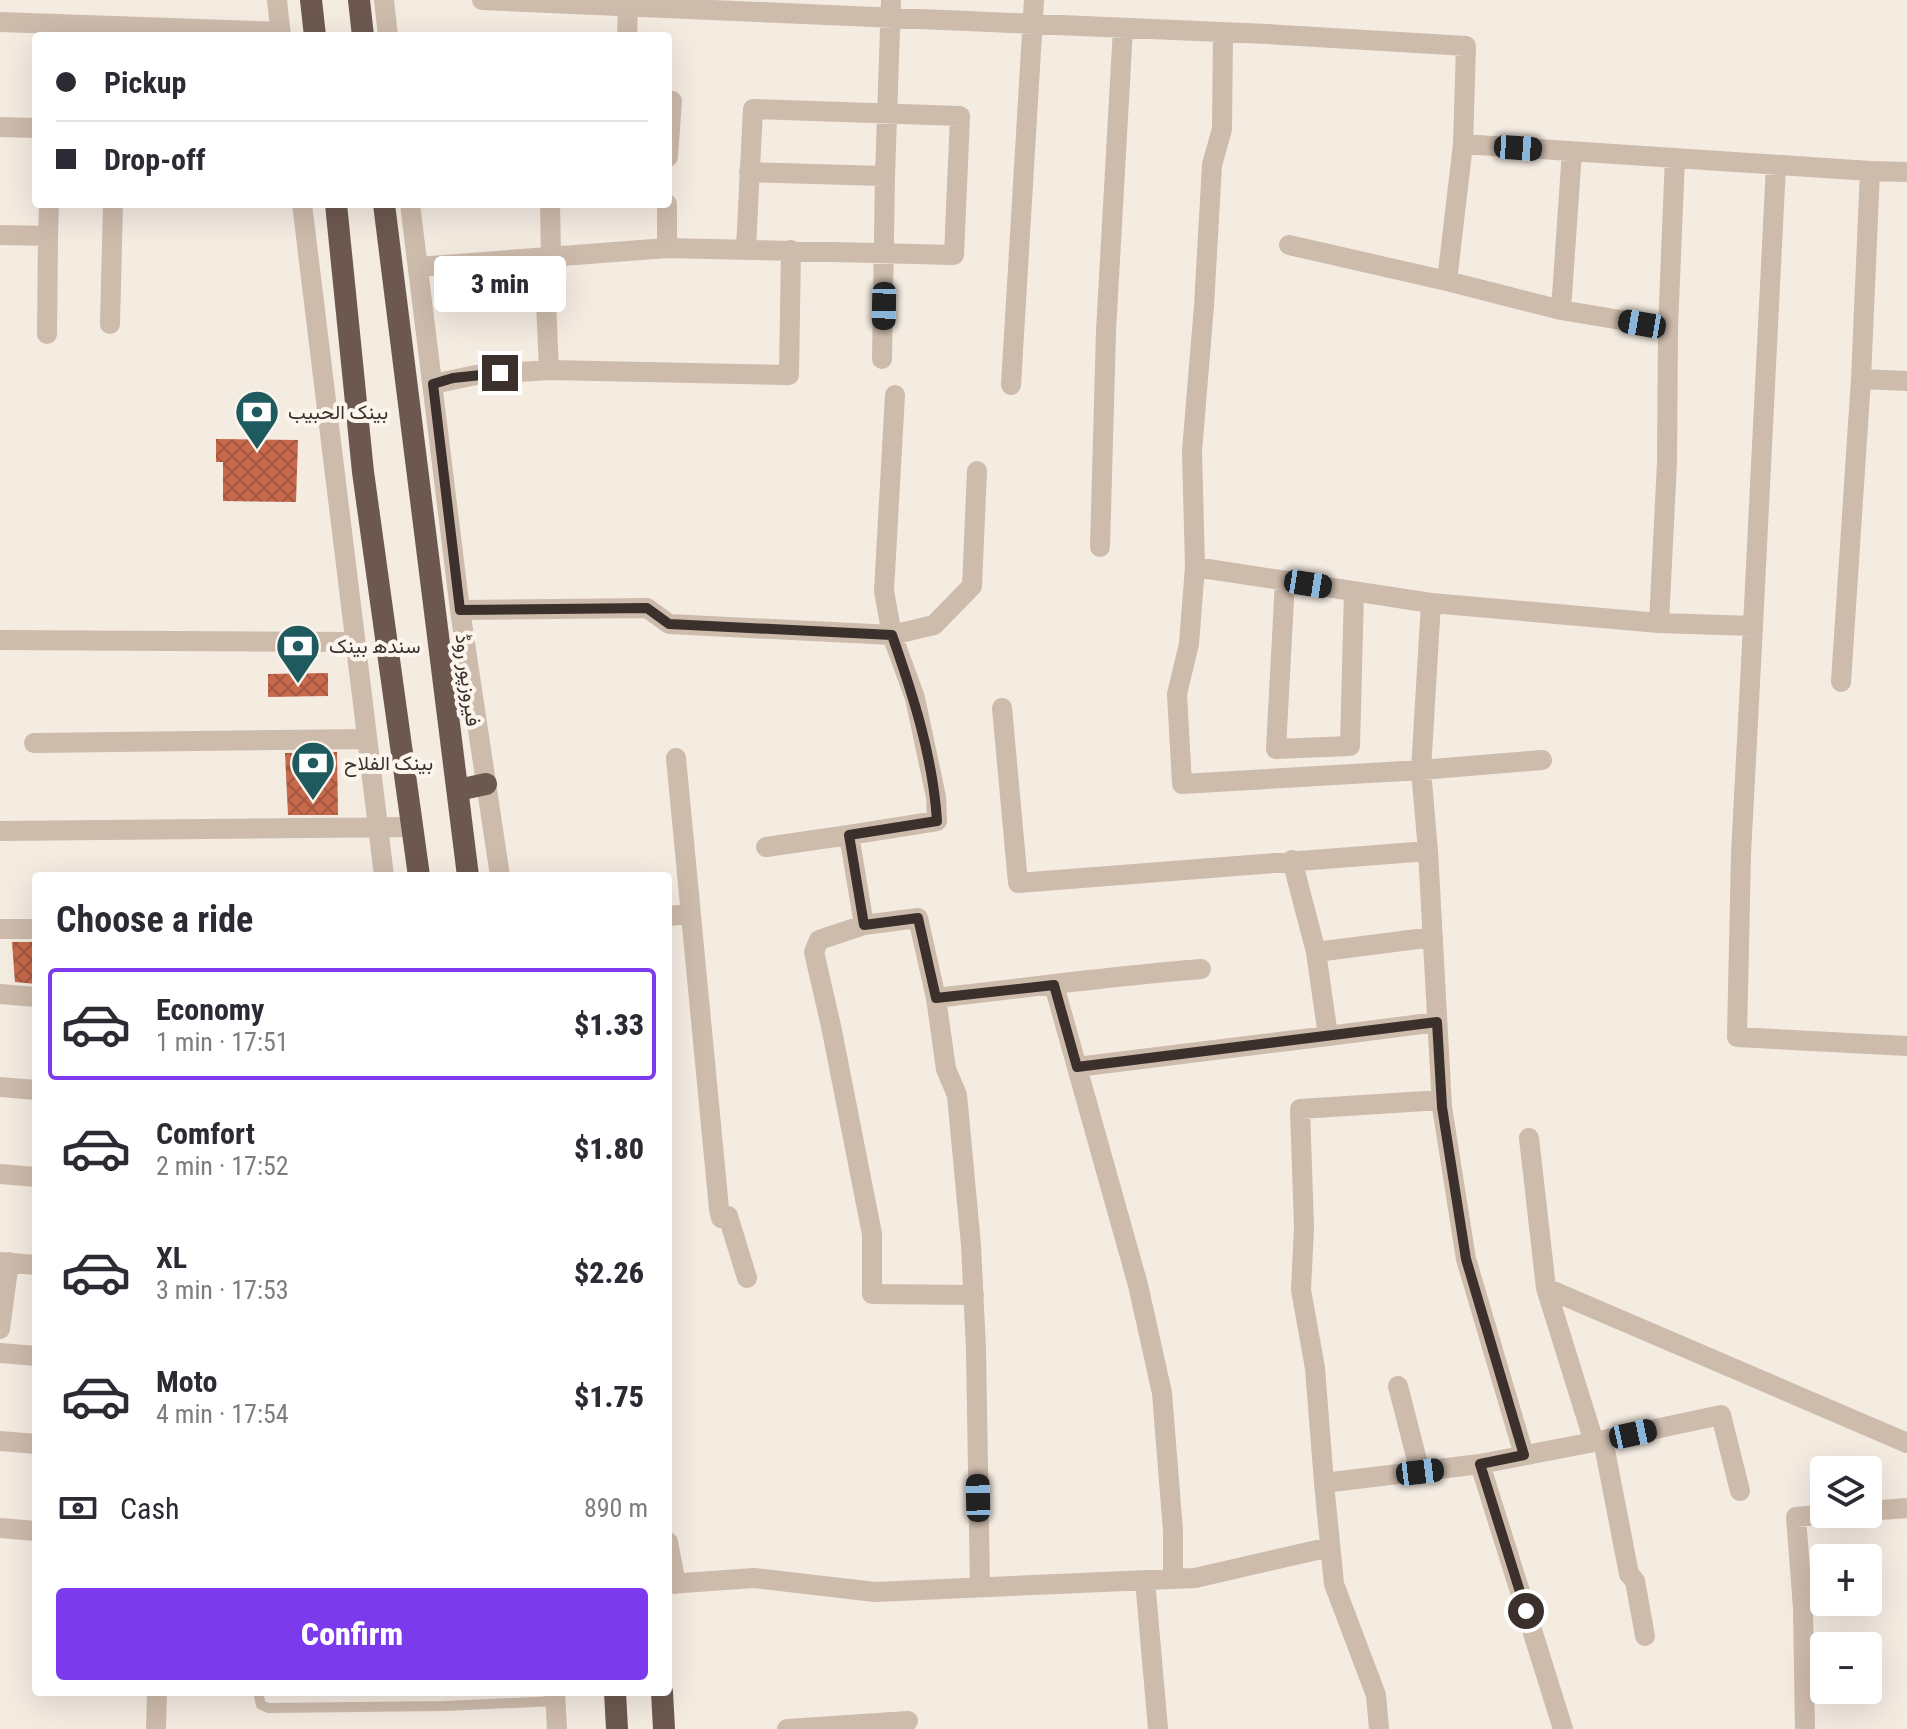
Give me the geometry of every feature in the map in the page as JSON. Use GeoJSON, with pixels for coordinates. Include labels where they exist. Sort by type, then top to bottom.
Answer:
{"type":"FeatureCollection","features":[{"type":"Feature","properties":{"kind":"highway"},"geometry":{"type":"LineString","coordinates":[[311,0],[315,32]]}},
{"type":"Feature","properties":{"kind":"highway"},"geometry":{"type":"LineString","coordinates":[[359,0],[363,32]]}},
{"type":"Feature","properties":{"kind":"highway"},"geometry":{"type":"LineString","coordinates":[[336,208],[363,472],[419,872]]}},
{"type":"Feature","properties":{"kind":"highway","name":"فیروزپور روڈ"},"geometry":{"type":"LineString","coordinates":[[385,208],[468,872]]}},
{"type":"Feature","properties":{"kind":"highway"},"geometry":{"type":"LineString","coordinates":[[458,790],[486,784]]}},
{"type":"Feature","properties":{"kind":"highway"},"geometry":{"type":"LineString","coordinates":[[615,1696],[617,1729]]}},
{"type":"Feature","properties":{"kind":"highway"},"geometry":{"type":"LineString","coordinates":[[662,1696],[664,1729]]}},
{"type":"Feature","properties":{"kind":"street"},"geometry":{"type":"LineString","coordinates":[[277,0],[281,32]]}},
{"type":"Feature","properties":{"kind":"street"},"geometry":{"type":"LineString","coordinates":[[384,0],[388,32]]}},
{"type":"Feature","properties":{"kind":"street"},"geometry":{"type":"LineString","coordinates":[[482,0],[628,6],[891,9],[1032,24],[1466,46],[1463,144],[1447,281]]}},
{"type":"Feature","properties":{"kind":"street"},"geometry":{"type":"LineString","coordinates":[[1011,385],[1034,0]]}},
{"type":"Feature","properties":{"kind":"street"},"geometry":{"type":"LineString","coordinates":[[627,32],[628,6]]}},
{"type":"Feature","properties":{"kind":"street"},"geometry":{"type":"LineString","coordinates":[[882,359],[891,9]]}},
{"type":"Feature","properties":{"kind":"street"},"geometry":{"type":"LineString","coordinates":[[0,22],[234,32]]}},
{"type":"Feature","properties":{"kind":"street"},"geometry":{"type":"LineString","coordinates":[[1100,547],[1106,331],[1123,28]]}},
{"type":"Feature","properties":{"kind":"street"},"geometry":{"type":"LineString","coordinates":[[1223,32],[1222,129],[1212,165],[1192,451],[1195,567],[1189,644],[1177,694],[1182,784],[1542,760]]}},
{"type":"Feature","properties":{"kind":"street"},"geometry":{"type":"LineString","coordinates":[[418,267],[667,248],[954,255],[960,116],[753,109],[746,248]]}},
{"type":"Feature","properties":{"kind":"street"},"geometry":{"type":"LineString","coordinates":[[0,127],[32,128]]}},
{"type":"Feature","properties":{"kind":"street"},"geometry":{"type":"LineString","coordinates":[[1463,144],[1907,172]]}},
{"type":"Feature","properties":{"kind":"street"},"geometry":{"type":"LineString","coordinates":[[1561,310],[1572,151]]}},
{"type":"Feature","properties":{"kind":"street"},"geometry":{"type":"LineString","coordinates":[[1659,623],[1667,462],[1668,328],[1675,158]]}},
{"type":"Feature","properties":{"kind":"street"},"geometry":{"type":"LineString","coordinates":[[1776,165],[1741,854],[1737,1037],[1907,1046]]}},
{"type":"Feature","properties":{"kind":"street"},"geometry":{"type":"LineString","coordinates":[[1841,682],[1861,379],[1870,171]]}},
{"type":"Feature","properties":{"kind":"street"},"geometry":{"type":"LineString","coordinates":[[749,172],[885,176]]}},
{"type":"Feature","properties":{"kind":"street"},"geometry":{"type":"LineString","coordinates":[[47,334],[49,208]]}},
{"type":"Feature","properties":{"kind":"street"},"geometry":{"type":"LineString","coordinates":[[110,324],[113,208]]}},
{"type":"Feature","properties":{"kind":"street"},"geometry":{"type":"LineString","coordinates":[[302,208],[383,872]]}},
{"type":"Feature","properties":{"kind":"street"},"geometry":{"type":"LineString","coordinates":[[411,208],[460,610],[499,872]]}},
{"type":"Feature","properties":{"kind":"street"},"geometry":{"type":"LineString","coordinates":[[549,370],[547,257],[550,208]]}},
{"type":"Feature","properties":{"kind":"street"},"geometry":{"type":"LineString","coordinates":[[667,208],[667,248]]}},
{"type":"Feature","properties":{"kind":"street"},"geometry":{"type":"LineString","coordinates":[[0,235],[48,236]]}},
{"type":"Feature","properties":{"kind":"street"},"geometry":{"type":"LineString","coordinates":[[1289,245],[1561,310],[1668,328]]}},
{"type":"Feature","properties":{"kind":"street"},"geometry":{"type":"LineString","coordinates":[[433,384],[476,375],[549,370],[789,375],[791,250]]}},
{"type":"Feature","properties":{"kind":"street"},"geometry":{"type":"LineString","coordinates":[[1861,379],[1907,381]]}},
{"type":"Feature","properties":{"kind":"street"},"geometry":{"type":"LineString","coordinates":[[766,847],[937,821],[936,797],[915,698],[892,635],[884,591],[895,395]]}},
{"type":"Feature","properties":{"kind":"street"},"geometry":{"type":"LineString","coordinates":[[460,610],[647,608],[669,624],[892,635],[934,625],[972,586],[977,471]]}},
{"type":"Feature","properties":{"kind":"street"},"geometry":{"type":"LineString","coordinates":[[1195,567],[1431,603],[1659,623],[1753,626]]}},
{"type":"Feature","properties":{"kind":"street"},"geometry":{"type":"LineString","coordinates":[[1285,581],[1276,749],[1350,746],[1354,591]]}},
{"type":"Feature","properties":{"kind":"street"},"geometry":{"type":"LineString","coordinates":[[1431,603],[1421,770],[1441,1100],[1466,1259],[1524,1455]]}},
{"type":"Feature","properties":{"kind":"street"},"geometry":{"type":"LineString","coordinates":[[0,640],[355,642]]}},
{"type":"Feature","properties":{"kind":"street"},"geometry":{"type":"LineString","coordinates":[[1002,708],[1018,883],[1428,851]]}},
{"type":"Feature","properties":{"kind":"street"},"geometry":{"type":"LineString","coordinates":[[34,743],[367,739]]}},
{"type":"Feature","properties":{"kind":"street"},"geometry":{"type":"LineString","coordinates":[[676,758],[719,1209],[721,1218],[728,1216],[747,1278]]}},
{"type":"Feature","properties":{"kind":"street"},"geometry":{"type":"LineString","coordinates":[[0,831],[413,827]]}},
{"type":"Feature","properties":{"kind":"street"},"geometry":{"type":"LineString","coordinates":[[849,835],[864,925]]}},
{"type":"Feature","properties":{"kind":"street"},"geometry":{"type":"LineString","coordinates":[[1292,860],[1316,952],[1328,1036]]}},
{"type":"Feature","properties":{"kind":"street"},"geometry":{"type":"LineString","coordinates":[[672,916],[690,914]]}},
{"type":"Feature","properties":{"kind":"street"},"geometry":{"type":"LineString","coordinates":[[974,1295],[872,1294],[872,1234],[814,952],[819,940],[864,925],[918,918],[936,998],[946,1069],[957,1095],[974,1295],[980,1588]]}},
{"type":"Feature","properties":{"kind":"street"},"geometry":{"type":"LineString","coordinates":[[0,929],[32,929]]}},
{"type":"Feature","properties":{"kind":"street"},"geometry":{"type":"LineString","coordinates":[[1316,952],[1433,937]]}},
{"type":"Feature","properties":{"kind":"street"},"geometry":{"type":"LineString","coordinates":[[936,998],[1097,977],[1201,969]]}},
{"type":"Feature","properties":{"kind":"street"},"geometry":{"type":"LineString","coordinates":[[1054,985],[1138,1285],[1162,1393],[1173,1531],[1173,1579]]}},
{"type":"Feature","properties":{"kind":"street"},"geometry":{"type":"LineString","coordinates":[[0,994],[32,997]]}},
{"type":"Feature","properties":{"kind":"street"},"geometry":{"type":"LineString","coordinates":[[1077,1067],[1437,1022]]}},
{"type":"Feature","properties":{"kind":"street"},"geometry":{"type":"LineString","coordinates":[[0,1087],[32,1090]]}},
{"type":"Feature","properties":{"kind":"street"},"geometry":{"type":"LineString","coordinates":[[1379,1729],[1376,1695],[1334,1584],[1315,1368],[1301,1290],[1304,1227],[1300,1109],[1441,1100]]}},
{"type":"Feature","properties":{"kind":"street"},"geometry":{"type":"LineString","coordinates":[[1529,1138],[1546,1288],[1598,1441],[1629,1574],[1635,1581],[1645,1636]]}},
{"type":"Feature","properties":{"kind":"street"},"geometry":{"type":"LineString","coordinates":[[0,1174],[32,1177]]}},
{"type":"Feature","properties":{"kind":"street"},"geometry":{"type":"LineString","coordinates":[[0,1329],[5,1262],[32,1265]]}},
{"type":"Feature","properties":{"kind":"street"},"geometry":{"type":"LineString","coordinates":[[1546,1288],[1907,1443]]}},
{"type":"Feature","properties":{"kind":"street"},"geometry":{"type":"LineString","coordinates":[[0,1353],[32,1356]]}},
{"type":"Feature","properties":{"kind":"street"},"geometry":{"type":"LineString","coordinates":[[1398,1386],[1420,1472]]}},
{"type":"Feature","properties":{"kind":"street"},"geometry":{"type":"LineString","coordinates":[[1324,1483],[1480,1464],[1721,1415],[1740,1491]]}},
{"type":"Feature","properties":{"kind":"street"},"geometry":{"type":"LineString","coordinates":[[0,1441],[32,1444]]}},
{"type":"Feature","properties":{"kind":"street"},"geometry":{"type":"LineString","coordinates":[[1480,1464],[1563,1729]]}},
{"type":"Feature","properties":{"kind":"street"},"geometry":{"type":"LineString","coordinates":[[1882,1510],[1907,1508]]}},
{"type":"Feature","properties":{"kind":"street"},"geometry":{"type":"LineString","coordinates":[[1805,1729],[1803,1608],[1796,1517],[1810,1516]]}},
{"type":"Feature","properties":{"kind":"street"},"geometry":{"type":"LineString","coordinates":[[0,1528],[32,1531]]}},
{"type":"Feature","properties":{"kind":"street"},"geometry":{"type":"LineString","coordinates":[[672,1584],[754,1578],[875,1592],[1195,1578],[1330,1547]]}},
{"type":"Feature","properties":{"kind":"street"},"geometry":{"type":"LineString","coordinates":[[1145,1580],[1158,1729]]}},
{"type":"Feature","properties":{"kind":"street"},"geometry":{"type":"LineString","coordinates":[[156,1729],[157,1696]]}},
{"type":"Feature","properties":{"kind":"street"},"geometry":{"type":"LineString","coordinates":[[556,1697],[557,1729]]}},
{"type":"Feature","properties":{"kind":"street"},"geometry":{"type":"LineString","coordinates":[[787,1729],[908,1721]]}},
{"type":"Feature","properties":{"kind":"lane"},"geometry":{"type":"LineString","coordinates":[[259,1696],[261,1705],[268,1708],[445,1706],[556,1697]]}},
{"type":"Feature","properties":{"kind":"lane"},"geometry":{"type":"LineString","coordinates":[[444,1696],[445,1706]]}},
{"type":"Feature","properties":{"kind":"building"},"geometry":{"type":"Polygon","coordinates":[[[216,439],[298,440],[296,502],[223,501],[223,462],[216,462],[216,439]]]}},
{"type":"Feature","properties":{"kind":"building","name":"سندھ بینک"},"geometry":{"type":"Polygon","coordinates":[[[328,673],[328,696],[268,697],[268,674],[328,673]]]}},
{"type":"Feature","properties":{"kind":"building"},"geometry":{"type":"Polygon","coordinates":[[[337,752],[338,815],[288,815],[285,753],[337,752]]]}},
{"type":"Feature","properties":{"kind":"building"},"geometry":{"type":"Polygon","coordinates":[[[12,942],[32,942],[32,984],[15,982],[12,942]]]}},
{"type":"Feature","properties":{"kind":"place","name":"بينک الحبيب"},"geometry":{"type":"Point","coordinates":[257,451]}},
{"type":"Feature","properties":{"kind":"place","name":"سندھ بینک"},"geometry":{"type":"Point","coordinates":[298,685]}},
{"type":"Feature","properties":{"kind":"place","name":"بینک الفلاح"},"geometry":{"type":"Point","coordinates":[313,802]}},
{"type":"Feature","properties":{"kind":"route"},"geometry":{"type":"LineString","coordinates":[[500,373],[453,378],[433,384],[460,610],[647,608],[669,624],[892,635],[915,698],[936,797],[937,821],[849,835],[864,925],[918,918],[936,998],[1054,985],[1077,1067],[1437,1022],[1442,1107],[1466,1259],[1524,1455],[1480,1464],[1526,1611]]}}]}
